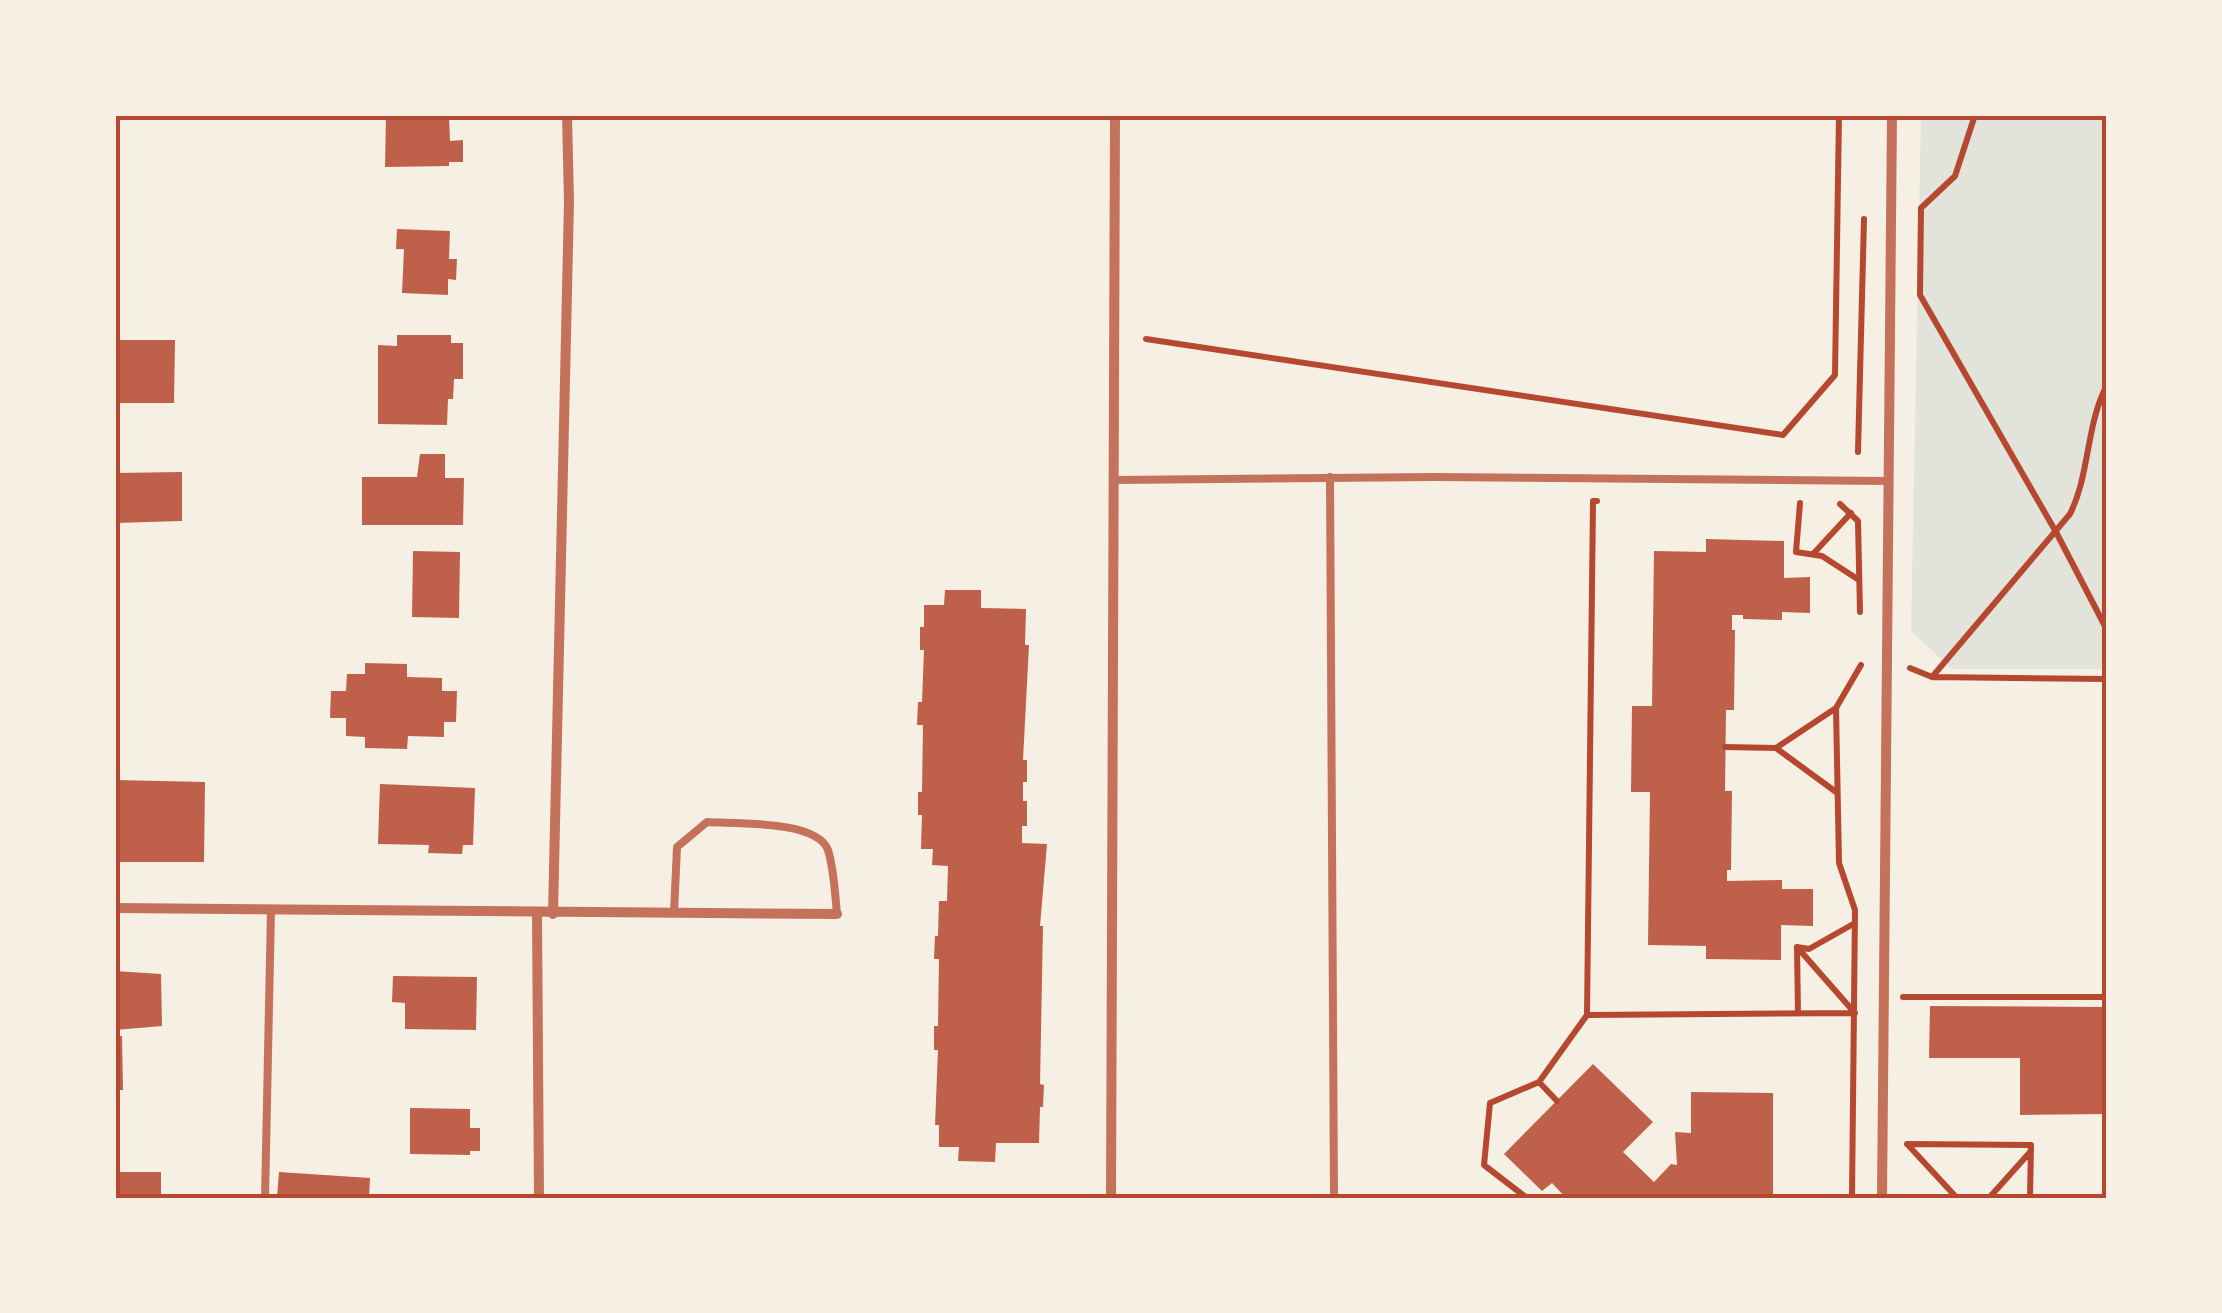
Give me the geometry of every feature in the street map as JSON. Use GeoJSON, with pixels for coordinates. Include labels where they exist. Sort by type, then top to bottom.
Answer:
{"type":"FeatureCollection","features":[{"type":"Feature","properties":{"kind":"street"},"geometry":{"type":"LineString","coordinates":[[553,914],[569,202],[567,115]]}},
{"type":"Feature","properties":{"kind":"street"},"geometry":{"type":"LineString","coordinates":[[1111,1198],[1115,115]]}},
{"type":"Feature","properties":{"kind":"street"},"geometry":{"type":"LineString","coordinates":[[1882,1198],[1892,115]]}},
{"type":"Feature","properties":{"kind":"street"},"geometry":{"type":"LineString","coordinates":[[115,908],[837,914]]}},
{"type":"Feature","properties":{"kind":"street"},"geometry":{"type":"LineString","coordinates":[[537,914],[539,1198]]}},
{"type":"Feature","properties":{"kind":"lane"},"geometry":{"type":"LineString","coordinates":[[1113,480],[1330,477],[1888,481]]}},
{"type":"Feature","properties":{"kind":"lane"},"geometry":{"type":"LineString","coordinates":[[1330,477],[1334,1198]]}},
{"type":"Feature","properties":{"kind":"lane"},"geometry":{"type":"LineString","coordinates":[[674,913],[676,848],[708,822],[781,827],[816,834],[827,848],[837,914]]}},
{"type":"Feature","properties":{"kind":"lane"},"geometry":{"type":"LineString","coordinates":[[265,1198],[271,910]]}},
{"type":"Feature","properties":{"kind":"path"},"geometry":{"type":"LineString","coordinates":[[1146,340],[1783,435],[1835,376],[1839,115]]}},
{"type":"Feature","properties":{"kind":"path"},"geometry":{"type":"LineString","coordinates":[[1975,115],[1955,176],[1922,208],[1920,295],[2056,532],[2107,630]]}},
{"type":"Feature","properties":{"kind":"path"},"geometry":{"type":"LineString","coordinates":[[1858,452],[1864,206]]}},
{"type":"Feature","properties":{"kind":"path"},"geometry":{"type":"LineString","coordinates":[[2107,385],[2078,499],[2056,532],[1932,677],[2107,678]]}},
{"type":"Feature","properties":{"kind":"path"},"geometry":{"type":"LineString","coordinates":[[1527,1198],[1484,1165],[1490,1103],[1538,1082],[1587,1014],[1593,501],[1612,501]]}},
{"type":"Feature","properties":{"kind":"path"},"geometry":{"type":"LineString","coordinates":[[1781,503],[1814,503]]}},
{"type":"Feature","properties":{"kind":"path"},"geometry":{"type":"LineString","coordinates":[[1800,503],[1796,552],[1841,566],[1860,581]]}},
{"type":"Feature","properties":{"kind":"path"},"geometry":{"type":"LineString","coordinates":[[1828,504],[1843,504],[1858,521],[1860,616]]}},
{"type":"Feature","properties":{"kind":"path"},"geometry":{"type":"LineString","coordinates":[[1812,554],[1851,513]]}},
{"type":"Feature","properties":{"kind":"path"},"geometry":{"type":"LineString","coordinates":[[1726,748],[1776,748],[1836,708],[1861,668],[1861,651]]}},
{"type":"Feature","properties":{"kind":"path"},"geometry":{"type":"LineString","coordinates":[[1836,708],[1839,863],[1855,923],[1852,1198]]}},
{"type":"Feature","properties":{"kind":"path"},"geometry":{"type":"LineString","coordinates":[[1776,748],[1838,793]]}},
{"type":"Feature","properties":{"kind":"path"},"geometry":{"type":"LineString","coordinates":[[1797,947],[1809,948],[1855,923]]}},
{"type":"Feature","properties":{"kind":"path"},"geometry":{"type":"LineString","coordinates":[[1797,947],[1798,1013]]}},
{"type":"Feature","properties":{"kind":"path"},"geometry":{"type":"LineString","coordinates":[[1797,947],[1855,1012]]}},
{"type":"Feature","properties":{"kind":"path"},"geometry":{"type":"LineString","coordinates":[[1856,998],[2107,997]]}},
{"type":"Feature","properties":{"kind":"path"},"geometry":{"type":"LineString","coordinates":[[1587,1014],[1855,1012]]}},
{"type":"Feature","properties":{"kind":"path"},"geometry":{"type":"LineString","coordinates":[[1538,1082],[1557,1101]]}},
{"type":"Feature","properties":{"kind":"path"},"geometry":{"type":"LineString","coordinates":[[1957,1198],[1907,1144],[2031,1145],[2030,1198]]}},
{"type":"Feature","properties":{"kind":"path"},"geometry":{"type":"LineString","coordinates":[[1990,1198],[2031,1151]]}},
{"type":"Feature","properties":{"kind":"shaded area"},"geometry":{"type":"Polygon","coordinates":[[[1921,115],[2107,115],[2107,669],[1952,669],[1911,631],[1921,115]]]}},
{"type":"Feature","properties":{"kind":"building"},"geometry":{"type":"Polygon","coordinates":[[[386,115],[449,115],[450,141],[463,140],[463,162],[449,162],[449,166],[385,167],[386,115]]]}},
{"type":"Feature","properties":{"kind":"building"},"geometry":{"type":"Polygon","coordinates":[[[397,229],[450,231],[449,259],[457,259],[456,280],[448,279],[448,295],[402,293],[404,249],[396,249],[397,229]]]}},
{"type":"Feature","properties":{"kind":"building"},"geometry":{"type":"Polygon","coordinates":[[[397,335],[451,335],[451,343],[463,343],[463,379],[454,379],[447,425],[378,424],[378,345],[397,346],[397,335]]]}},
{"type":"Feature","properties":{"kind":"building"},"geometry":{"type":"Polygon","coordinates":[[[115,340],[175,340],[174,403],[115,403],[115,340]]]}},
{"type":"Feature","properties":{"kind":"building"},"geometry":{"type":"Polygon","coordinates":[[[420,454],[445,454],[445,478],[464,478],[463,525],[362,525],[362,477],[417,477],[420,454]]]}},
{"type":"Feature","properties":{"kind":"building"},"geometry":{"type":"Polygon","coordinates":[[[182,472],[182,521],[115,523],[115,473],[182,472]]]}},
{"type":"Feature","properties":{"kind":"building"},"geometry":{"type":"Polygon","coordinates":[[[1706,539],[1784,541],[1784,578],[1810,577],[1810,613],[1782,612],[1782,620],[1732,615],[1734,710],[1726,710],[1725,791],[1732,791],[1731,870],[1727,870],[1727,881],[1782,880],[1782,889],[1813,889],[1813,926],[1781,925],[1781,960],[1706,959],[1706,946],[1648,945],[1650,792],[1631,792],[1632,706],[1652,706],[1654,551],[1706,552],[1706,539]]]}},
{"type":"Feature","properties":{"kind":"building"},"geometry":{"type":"Polygon","coordinates":[[[413,551],[460,552],[459,618],[412,617],[413,551]]]}},
{"type":"Feature","properties":{"kind":"building"},"geometry":{"type":"Polygon","coordinates":[[[945,590],[981,590],[981,608],[1026,609],[1025,645],[1029,645],[1023,760],[1027,760],[1027,782],[1023,782],[1023,801],[1027,801],[1027,826],[1022,826],[1022,843],[1047,844],[1040,926],[1040,1084],[1044,1085],[1039,1143],[996,1143],[995,1162],[958,1161],[959,1147],[939,1147],[939,1125],[935,1125],[938,1050],[934,1050],[934,1026],[938,1026],[939,959],[934,959],[935,936],[939,901],[947,901],[948,866],[932,865],[933,849],[921,849],[918,792],[922,792],[923,725],[917,725],[918,702],[922,702],[924,650],[920,650],[920,627],[924,627],[924,605],[944,605],[945,590]]]}},
{"type":"Feature","properties":{"kind":"building"},"geometry":{"type":"Polygon","coordinates":[[[115,659],[119,659],[118,755],[115,755],[115,659]]]}},
{"type":"Feature","properties":{"kind":"building"},"geometry":{"type":"Polygon","coordinates":[[[365,663],[407,664],[407,677],[442,678],[442,691],[457,691],[456,722],[444,722],[444,737],[408,736],[407,749],[365,748],[365,737],[346,736],[346,718],[330,718],[331,691],[346,691],[347,674],[365,674],[365,663]]]}},
{"type":"Feature","properties":{"kind":"building"},"geometry":{"type":"Polygon","coordinates":[[[115,780],[205,782],[204,862],[118,862],[115,780]]]}},
{"type":"Feature","properties":{"kind":"building"},"geometry":{"type":"Polygon","coordinates":[[[380,784],[475,788],[473,845],[463,845],[462,854],[428,853],[429,845],[378,844],[380,784]]]}},
{"type":"Feature","properties":{"kind":"building"},"geometry":{"type":"Polygon","coordinates":[[[115,971],[161,974],[162,1026],[115,1030],[115,971]]]}},
{"type":"Feature","properties":{"kind":"building"},"geometry":{"type":"Polygon","coordinates":[[[393,976],[477,977],[476,1030],[405,1029],[405,1003],[392,1002],[393,976]]]}},
{"type":"Feature","properties":{"kind":"building"},"geometry":{"type":"Polygon","coordinates":[[[1930,1006],[2107,1007],[2107,1114],[2020,1115],[2020,1058],[1929,1058],[1930,1006]]]}},
{"type":"Feature","properties":{"kind":"building"},"geometry":{"type":"Polygon","coordinates":[[[115,1036],[122,1036],[123,1090],[115,1090],[115,1036]]]}},
{"type":"Feature","properties":{"kind":"building"},"geometry":{"type":"Polygon","coordinates":[[[1593,1064],[1653,1122],[1623,1152],[1654,1182],[1671,1164],[1677,1165],[1675,1132],[1691,1133],[1691,1092],[1773,1093],[1773,1198],[1566,1198],[1552,1183],[1542,1191],[1504,1154],[1593,1064]]]}},
{"type":"Feature","properties":{"kind":"building"},"geometry":{"type":"Polygon","coordinates":[[[410,1108],[470,1109],[470,1128],[480,1128],[480,1151],[470,1151],[470,1155],[410,1154],[410,1108]]]}},
{"type":"Feature","properties":{"kind":"building"},"geometry":{"type":"Polygon","coordinates":[[[115,1172],[161,1172],[161,1198],[115,1198],[115,1172]]]}},
{"type":"Feature","properties":{"kind":"building"},"geometry":{"type":"Polygon","coordinates":[[[279,1172],[370,1178],[369,1198],[277,1197],[279,1172]]]}}]}
